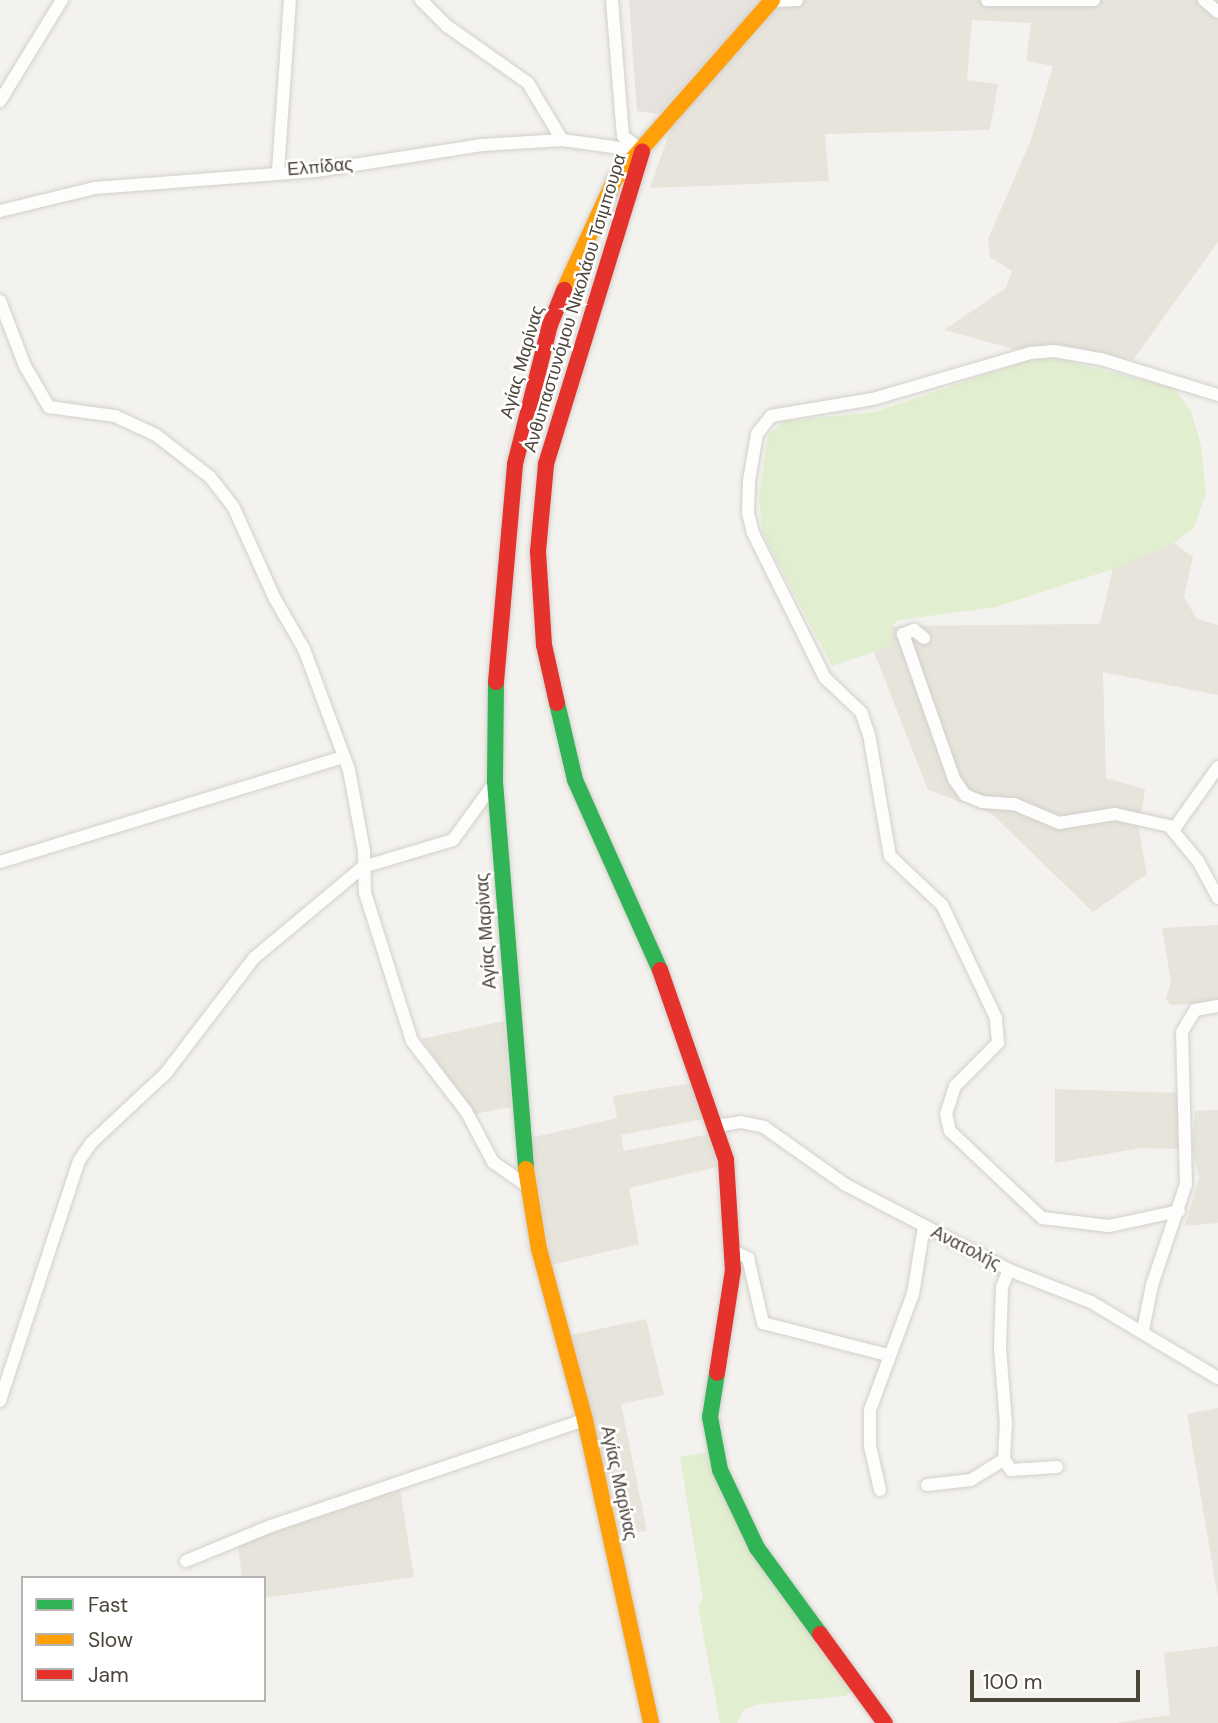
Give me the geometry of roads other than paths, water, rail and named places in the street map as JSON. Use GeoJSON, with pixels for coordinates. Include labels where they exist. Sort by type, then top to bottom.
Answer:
{"type":"FeatureCollection","features":[{"type":"Feature","properties":{"kind":"street"},"geometry":{"type":"LineString","coordinates":[[0,101],[62,0]]}},
{"type":"Feature","properties":{"kind":"street"},"geometry":{"type":"LineString","coordinates":[[278,171],[290,0]]}},
{"type":"Feature","properties":{"kind":"street"},"geometry":{"type":"LineString","coordinates":[[421,0],[447,26],[528,83],[562,140]]}},
{"type":"Feature","properties":{"kind":"street"},"geometry":{"type":"LineString","coordinates":[[612,0],[624,136],[642,151]]}},
{"type":"Feature","properties":{"kind":"street"},"geometry":{"type":"LineString","coordinates":[[772,1],[797,0]]}},
{"type":"Feature","properties":{"kind":"street"},"geometry":{"type":"LineString","coordinates":[[986,0],[1094,0]]}},
{"type":"Feature","properties":{"kind":"street"},"geometry":{"type":"LineString","coordinates":[[1204,0],[1218,12]]}},
{"type":"Feature","properties":{"kind":"street","name":"Αγίας Μαρίνας"},"geometry":{"type":"LineString","coordinates":[[651,1723],[585,1420],[527,1186],[495,782],[497,656],[515,464],[530,393],[550,325],[587,233],[615,179],[772,1]]}},
{"type":"Feature","properties":{"kind":"street","name":"Ελπίδας"},"geometry":{"type":"LineString","coordinates":[[0,211],[95,188],[278,171],[316,171],[440,150],[562,140],[642,151]]}},
{"type":"Feature","properties":{"kind":"street","name":"Ανθυπαστυνόμου Νικολάου Τσιμπουρα"},"geometry":{"type":"LineString","coordinates":[[642,151],[604,286],[549,452],[539,519],[541,619],[575,780],[663,976],[716,1126],[730,1183],[733,1251],[712,1386],[710,1417],[720,1470],[757,1548],[886,1723]]}},
{"type":"Feature","properties":{"kind":"street"},"geometry":{"type":"LineString","coordinates":[[0,301],[25,366],[49,407],[115,416],[156,435],[210,477],[233,506],[275,598],[304,649],[354,787],[370,912],[412,1041],[428,1068],[466,1111],[493,1162],[527,1186]]}},
{"type":"Feature","properties":{"kind":"street"},"geometry":{"type":"LineString","coordinates":[[1178,1211],[1109,1226],[1041,1218],[950,1131],[946,1114],[956,1086],[998,1043],[996,1018],[942,905],[890,856],[869,734],[860,712],[825,678],[753,533],[748,513],[749,481],[757,434],[771,416],[873,399],[1030,353],[1054,351],[1101,359],[1218,396]]}},
{"type":"Feature","properties":{"kind":"street"},"geometry":{"type":"LineString","coordinates":[[924,638],[914,630],[903,634],[955,782],[965,795],[982,802],[1014,804],[1059,823],[1115,814],[1174,829],[1218,898]]}},
{"type":"Feature","properties":{"kind":"street"},"geometry":{"type":"LineString","coordinates":[[0,862],[343,757]]}},
{"type":"Feature","properties":{"kind":"street"},"geometry":{"type":"LineString","coordinates":[[1174,829],[1218,767]]}},
{"type":"Feature","properties":{"kind":"street"},"geometry":{"type":"LineString","coordinates":[[0,1401],[79,1161],[91,1143],[166,1073],[254,958],[363,867],[453,840],[495,782]]}},
{"type":"Feature","properties":{"kind":"street"},"geometry":{"type":"LineString","coordinates":[[1143,1330],[1152,1285],[1178,1211],[1187,1172],[1182,1032],[1195,1010],[1218,1006]]}},
{"type":"Feature","properties":{"kind":"street","name":"Ανατολής"},"geometry":{"type":"LineString","coordinates":[[716,1126],[741,1122],[764,1127],[846,1185],[1009,1270],[1091,1302],[1143,1330],[1218,1378]]}},
{"type":"Feature","properties":{"kind":"street"},"geometry":{"type":"LineString","coordinates":[[880,1490],[873,1469],[869,1422],[874,1387],[913,1294],[924,1226]]}},
{"type":"Feature","properties":{"kind":"street"},"geometry":{"type":"LineString","coordinates":[[733,1251],[748,1258],[763,1323],[888,1355]]}},
{"type":"Feature","properties":{"kind":"street"},"geometry":{"type":"LineString","coordinates":[[1009,1270],[1002,1287],[1004,1459],[1011,1470],[1057,1467]]}},
{"type":"Feature","properties":{"kind":"street"},"geometry":{"type":"LineString","coordinates":[[186,1561],[271,1526],[585,1420]]}},
{"type":"Feature","properties":{"kind":"street"},"geometry":{"type":"LineString","coordinates":[[927,1485],[971,1480],[1004,1459]]}}]}
